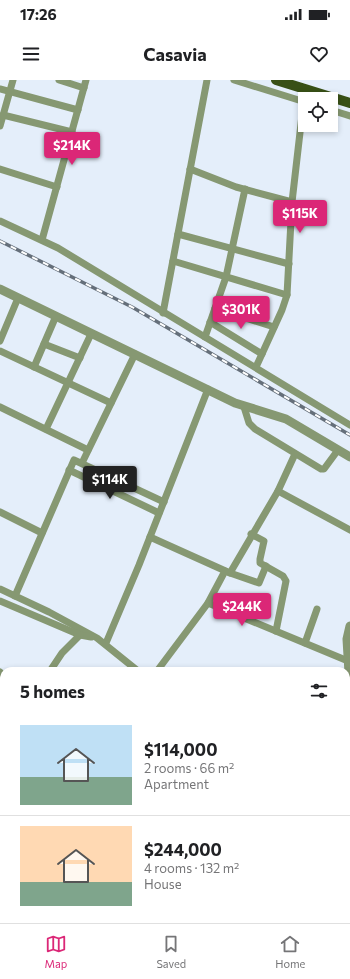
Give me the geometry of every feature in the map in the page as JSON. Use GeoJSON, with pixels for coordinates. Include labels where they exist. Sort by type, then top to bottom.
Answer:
{"type":"FeatureCollection","features":[{"type":"Feature","properties":{"kind":"main road"},"geometry":{"type":"LineString","coordinates":[[276,80],[350,103]]}},
{"type":"Feature","properties":{"kind":"street"},"geometry":{"type":"LineString","coordinates":[[0,126],[13,80]]}},
{"type":"Feature","properties":{"kind":"street"},"geometry":{"type":"LineString","coordinates":[[59,80],[84,88]]}},
{"type":"Feature","properties":{"kind":"street"},"geometry":{"type":"LineString","coordinates":[[42,240],[86,80]]}},
{"type":"Feature","properties":{"kind":"street"},"geometry":{"type":"LineString","coordinates":[[163,313],[207,80]]}},
{"type":"Feature","properties":{"kind":"street"},"geometry":{"type":"LineString","coordinates":[[234,80],[298,100]]}},
{"type":"Feature","properties":{"kind":"street"},"geometry":{"type":"LineString","coordinates":[[0,89],[78,110]]}},
{"type":"Feature","properties":{"kind":"street"},"geometry":{"type":"LineString","coordinates":[[338,112],[350,116]]}},
{"type":"Feature","properties":{"kind":"street"},"geometry":{"type":"LineString","coordinates":[[3,115],[72,132]]}},
{"type":"Feature","properties":{"kind":"street"},"geometry":{"type":"LineString","coordinates":[[256,367],[287,295],[292,202],[300,132]]}},
{"type":"Feature","properties":{"kind":"street"},"geometry":{"type":"LineString","coordinates":[[0,169],[57,186]]}},
{"type":"Feature","properties":{"kind":"street"},"geometry":{"type":"LineString","coordinates":[[190,169],[245,189],[292,202]]}},
{"type":"Feature","properties":{"kind":"street"},"geometry":{"type":"LineString","coordinates":[[205,337],[226,277],[245,189]]}},
{"type":"Feature","properties":{"kind":"street"},"geometry":{"type":"LineString","coordinates":[[0,221],[58,248],[350,425]]}},
{"type":"Feature","properties":{"kind":"street"},"geometry":{"type":"LineString","coordinates":[[178,234],[289,264]]}},
{"type":"Feature","properties":{"kind":"street"},"geometry":{"type":"LineString","coordinates":[[173,260],[287,295]]}},
{"type":"Feature","properties":{"kind":"street"},"geometry":{"type":"LineString","coordinates":[[0,289],[244,407],[286,419],[350,458]]}},
{"type":"Feature","properties":{"kind":"street"},"geometry":{"type":"LineString","coordinates":[[0,341],[18,298]]}},
{"type":"Feature","properties":{"kind":"street"},"geometry":{"type":"LineString","coordinates":[[215,308],[274,327]]}},
{"type":"Feature","properties":{"kind":"street"},"geometry":{"type":"LineString","coordinates":[[34,367],[56,316]]}},
{"type":"Feature","properties":{"kind":"street"},"geometry":{"type":"LineString","coordinates":[[210,322],[262,354]]}},
{"type":"Feature","properties":{"kind":"street"},"geometry":{"type":"LineString","coordinates":[[46,429],[92,334]]}},
{"type":"Feature","properties":{"kind":"street"},"geometry":{"type":"LineString","coordinates":[[44,344],[80,358]]}},
{"type":"Feature","properties":{"kind":"street"},"geometry":{"type":"LineString","coordinates":[[0,351],[111,403]]}},
{"type":"Feature","properties":{"kind":"street"},"geometry":{"type":"LineString","coordinates":[[82,463],[135,354]]}},
{"type":"Feature","properties":{"kind":"street"},"geometry":{"type":"LineString","coordinates":[[106,644],[208,389]]}},
{"type":"Feature","properties":{"kind":"street"},"geometry":{"type":"LineString","coordinates":[[0,407],[88,450]]}},
{"type":"Feature","properties":{"kind":"street"},"geometry":{"type":"LineString","coordinates":[[244,407],[252,426],[295,454],[324,469],[338,450]]}},
{"type":"Feature","properties":{"kind":"street"},"geometry":{"type":"LineString","coordinates":[[160,667],[208,603],[278,491],[295,454]]}},
{"type":"Feature","properties":{"kind":"street"},"geometry":{"type":"LineString","coordinates":[[15,596],[74,460],[164,502]]}},
{"type":"Feature","properties":{"kind":"street"},"geometry":{"type":"LineString","coordinates":[[69,470],[159,513]]}},
{"type":"Feature","properties":{"kind":"street"},"geometry":{"type":"LineString","coordinates":[[278,491],[350,530]]}},
{"type":"Feature","properties":{"kind":"street"},"geometry":{"type":"LineString","coordinates":[[0,512],[42,533]]}},
{"type":"Feature","properties":{"kind":"street"},"geometry":{"type":"LineString","coordinates":[[251,534],[264,541],[260,560],[266,566],[283,576],[286,581],[276,631]]}},
{"type":"Feature","properties":{"kind":"street"},"geometry":{"type":"LineString","coordinates":[[150,537],[227,572],[259,583],[266,566]]}},
{"type":"Feature","properties":{"kind":"street"},"geometry":{"type":"LineString","coordinates":[[0,589],[97,638],[133,667]]}},
{"type":"Feature","properties":{"kind":"street"},"geometry":{"type":"LineString","coordinates":[[0,601],[80,635],[97,638]]}},
{"type":"Feature","properties":{"kind":"street"},"geometry":{"type":"LineString","coordinates":[[208,603],[349,661],[347,639],[350,626]]}},
{"type":"Feature","properties":{"kind":"street"},"geometry":{"type":"LineString","coordinates":[[305,643],[317,609]]}},
{"type":"Feature","properties":{"kind":"street"},"geometry":{"type":"LineString","coordinates":[[52,667],[57,659],[80,635]]}},
{"type":"Feature","properties":{"kind":"railway"},"geometry":{"type":"LineString","coordinates":[[0,241],[132,307],[350,435]]}}]}
